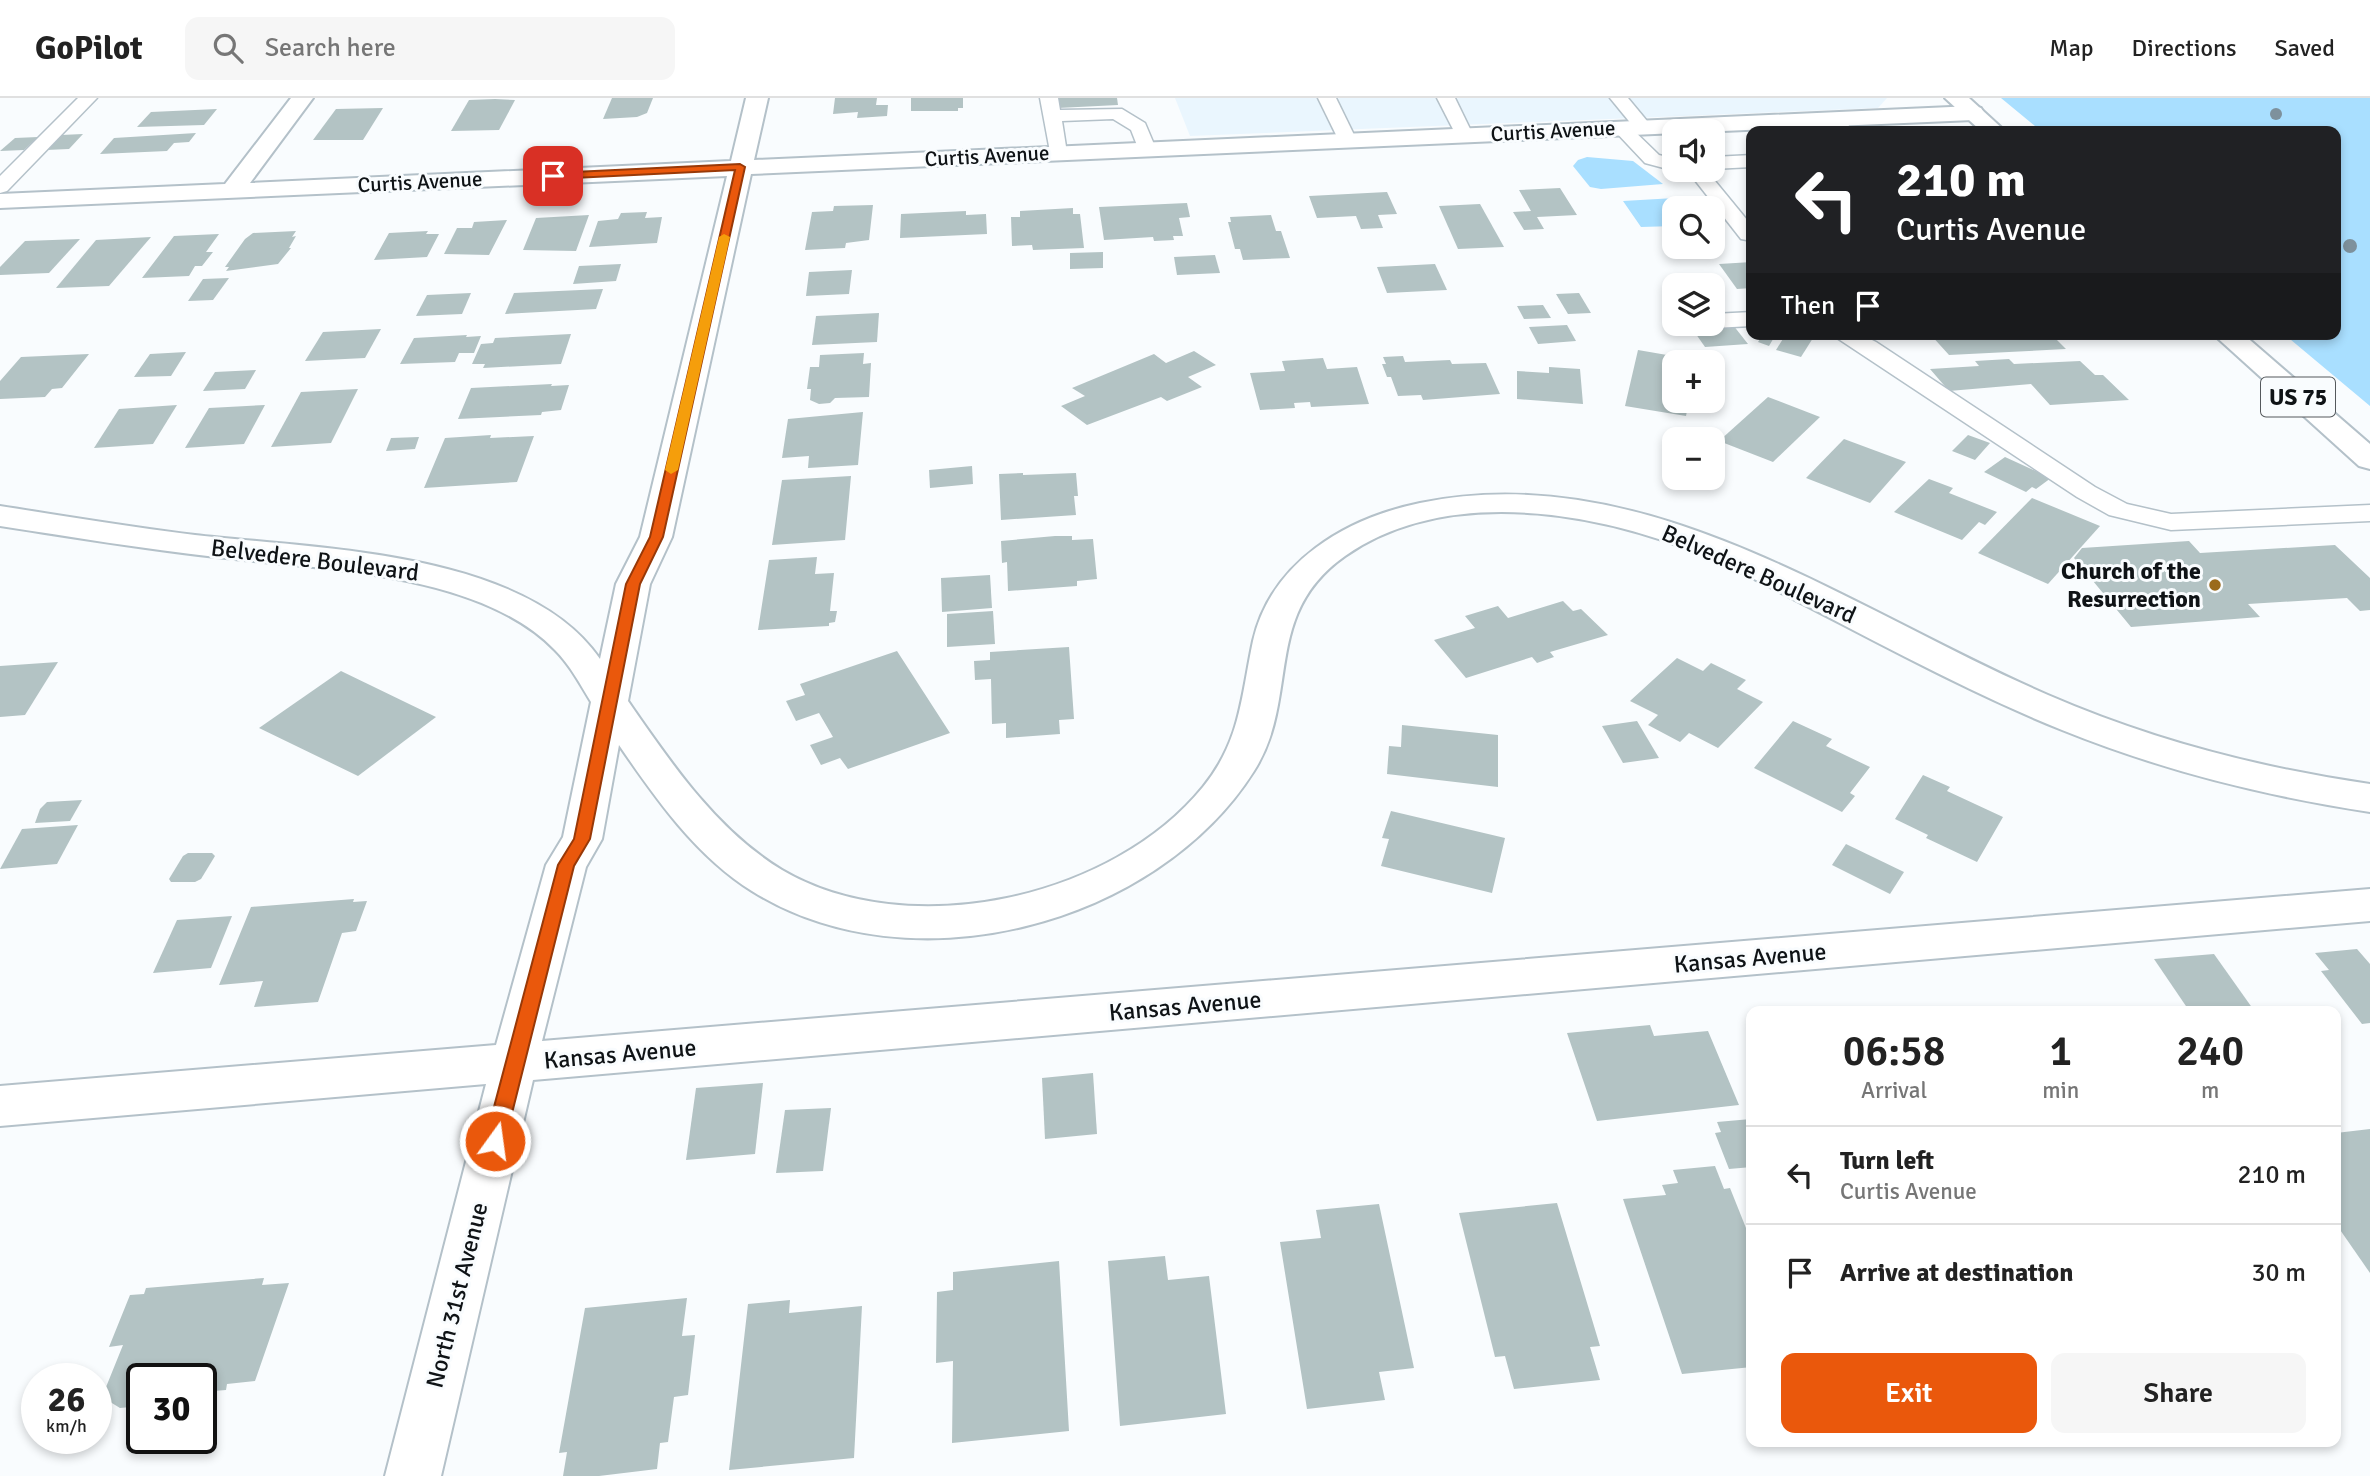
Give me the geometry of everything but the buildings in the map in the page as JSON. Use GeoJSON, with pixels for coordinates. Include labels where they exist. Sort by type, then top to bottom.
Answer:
{"type":"FeatureCollection","features":[{"type":"Feature","properties":{"kind":"main road"},"geometry":{"type":"LineString","coordinates":[[232,191],[302,98]]}},
{"type":"Feature","properties":{"kind":"main road","name":"North 31st Avenue"},"geometry":{"type":"LineString","coordinates":[[413,1476],[514,1063],[566,865],[582,839],[633,584],[656,537],[757,98]]}},
{"type":"Feature","properties":{"kind":"main road"},"geometry":{"type":"LineString","coordinates":[[1965,106],[1988,126]]}},
{"type":"Feature","properties":{"kind":"main road","name":"Curtis Avenue"},"geometry":{"type":"LineString","coordinates":[[1798,126],[1839,125],[1965,106]]}},
{"type":"Feature","properties":{"kind":"main road","name":"Curtis Avenue"},"geometry":{"type":"LineString","coordinates":[[0,201],[1464,135],[1632,128],[1746,127]]}},
{"type":"Feature","properties":{"kind":"main road","name":"US 75"},"geometry":{"type":"LineString","coordinates":[[2233,340],[2370,460]]}},
{"type":"Feature","properties":{"kind":"main road","name":"Belvedere Boulevard"},"geometry":{"type":"LineString","coordinates":[[0,516],[422,573],[469,588],[519,609],[567,639],[585,660],[609,703],[689,815],[741,864],[780,890],[838,911],[904,922],[1007,914],[1062,899],[1140,863],[1166,846],[1207,809],[1241,762],[1255,728],[1274,629],[1280,611],[1300,579],[1329,552],[1374,527],[1427,510],[1479,504],[1539,505],[1620,517],[1699,541],[2025,700],[2142,745],[2260,778],[2370,798]]}},
{"type":"Feature","properties":{"kind":"main road","name":"Kansas Avenue"},"geometry":{"type":"LineString","coordinates":[[0,1106],[2370,905]]}},
{"type":"Feature","properties":{"kind":"lane"},"geometry":{"type":"LineString","coordinates":[[0,187],[88,98]]}},
{"type":"Feature","properties":{"kind":"lane"},"geometry":{"type":"LineString","coordinates":[[1327,98],[1348,141]]}},
{"type":"Feature","properties":{"kind":"lane"},"geometry":{"type":"LineString","coordinates":[[1446,98],[1464,135]]}},
{"type":"Feature","properties":{"kind":"lane"},"geometry":{"type":"LineString","coordinates":[[1619,98],[1632,128],[1652,159],[1662,161]]}},
{"type":"Feature","properties":{"kind":"lane"},"geometry":{"type":"LineString","coordinates":[[1058,153],[1050,107],[1116,113],[1139,127],[1147,149]]}},
{"type":"Feature","properties":{"kind":"lane"},"geometry":{"type":"LineString","coordinates":[[1725,162],[1746,161]]}},
{"type":"Feature","properties":{"kind":"lane"},"geometry":{"type":"LineString","coordinates":[[1706,182],[1746,232]]}},
{"type":"Feature","properties":{"kind":"lane"},"geometry":{"type":"LineString","coordinates":[[1725,320],[1746,319]]}},
{"type":"Feature","properties":{"kind":"lane"},"geometry":{"type":"LineString","coordinates":[[1854,340],[2086,492],[2118,510],[2151,520],[2190,523],[2370,513]]}},
{"type":"Feature","properties":{"kind":"shaded area"},"geometry":{"type":"Polygon","coordinates":[[[1175,98],[1887,98],[1878,108],[1190,136],[1175,98]]]}},
{"type":"Feature","properties":{"kind":"shaded area"},"geometry":{"type":"Polygon","coordinates":[[[2001,98],[2370,98],[2370,406],[2291,340],[2341,340],[2341,126],[2035,126],[2001,98]]]}},
{"type":"Feature","properties":{"kind":"shaded area"},"geometry":{"type":"Polygon","coordinates":[[[1587,157],[1633,161],[1663,184],[1601,189],[1590,187],[1573,166],[1578,160],[1587,157]]]}},
{"type":"Feature","properties":{"kind":"shaded area"},"geometry":{"type":"Polygon","coordinates":[[[1662,199],[1662,226],[1641,227],[1623,201],[1662,199]]]}},
{"type":"Feature","properties":{"kind":"slow traffic"},"geometry":{"type":"LineString","coordinates":[[671,470],[724,237]]}},
{"type":"Feature","properties":{"kind":"place","name":"Church of the Resurrection"},"geometry":{"type":"Point","coordinates":[2215,585]}},
{"type":"Feature","properties":{"kind":"route"},"geometry":{"type":"LineString","coordinates":[[495,1141],[566,865],[582,839],[633,584],[656,537],[740,167],[553,176]]}}]}
